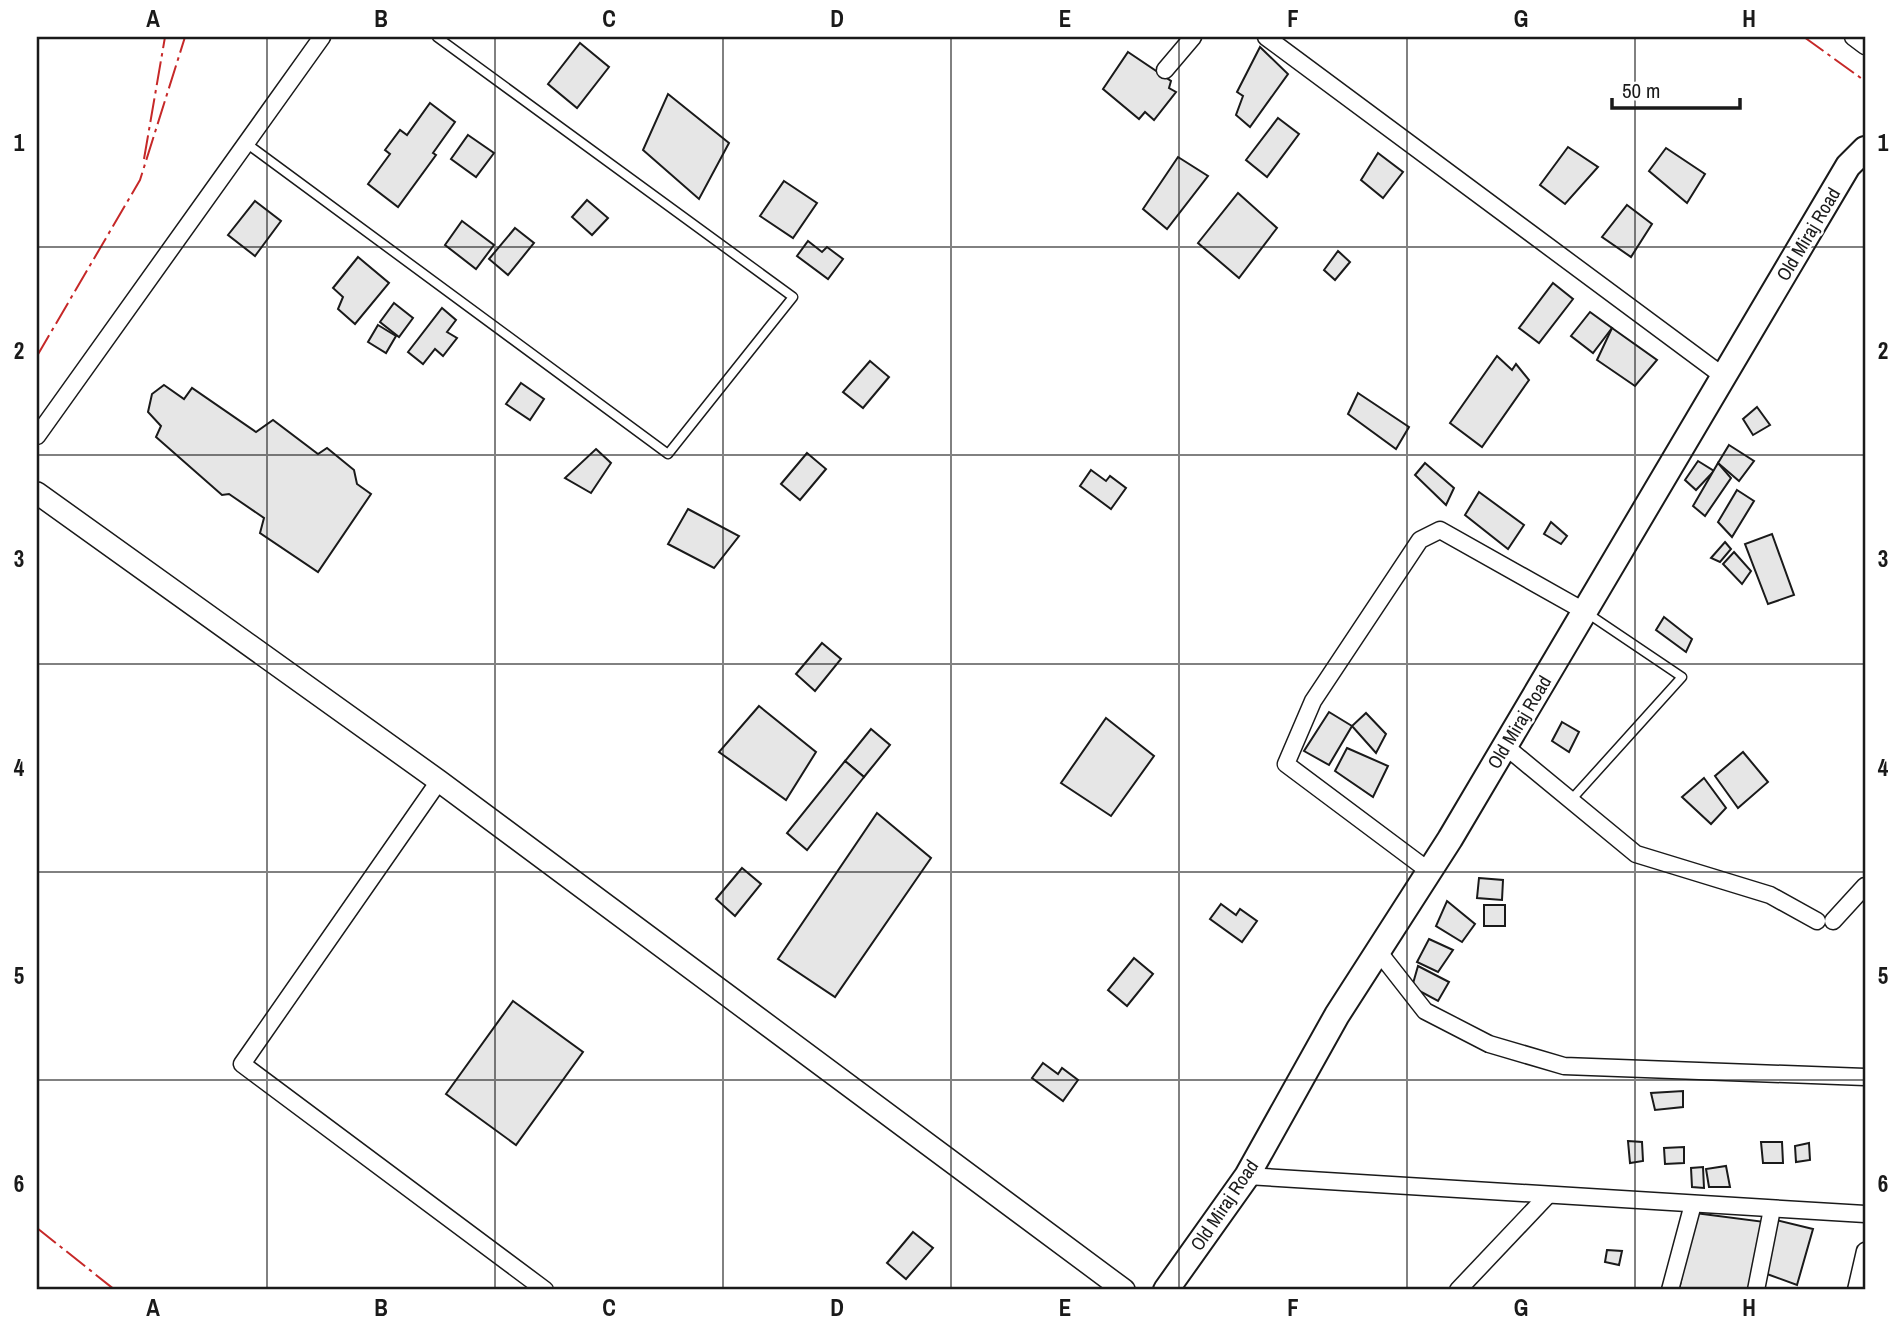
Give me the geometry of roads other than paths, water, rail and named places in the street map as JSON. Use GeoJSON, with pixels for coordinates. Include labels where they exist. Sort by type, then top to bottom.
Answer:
{"type":"FeatureCollection","features":[{"type":"Feature","properties":{"kind":"main road","name":"Old Miraj Road"},"geometry":{"type":"LineString","coordinates":[[1166,1290],[1247,1176],[1337,1014],[1505,746],[1848,166],[1865,150]]}},
{"type":"Feature","properties":{"kind":"main road"},"geometry":{"type":"LineString","coordinates":[[37,493],[439,781],[1124,1290]]}},
{"type":"Feature","properties":{"kind":"street"},"geometry":{"type":"LineString","coordinates":[[37,436],[322,37]]}},
{"type":"Feature","properties":{"kind":"street"},"geometry":{"type":"LineString","coordinates":[[1165,70],[1192,37]]}},
{"type":"Feature","properties":{"kind":"street"},"geometry":{"type":"LineString","coordinates":[[1266,37],[1723,376]]}},
{"type":"Feature","properties":{"kind":"street"},"geometry":{"type":"LineString","coordinates":[[1853,37],[1865,46]]}},
{"type":"Feature","properties":{"kind":"street"},"geometry":{"type":"LineString","coordinates":[[1429,871],[1286,764],[1313,701],[1420,540],[1440,530],[1584,611]]}},
{"type":"Feature","properties":{"kind":"street"},"geometry":{"type":"LineString","coordinates":[[1505,746],[1636,854],[1770,895],[1825,921],[1865,886]]}},
{"type":"Feature","properties":{"kind":"street"},"geometry":{"type":"LineString","coordinates":[[439,781],[242,1064],[545,1290]]}},
{"type":"Feature","properties":{"kind":"street"},"geometry":{"type":"LineString","coordinates":[[1378,951],[1425,1011],[1489,1044],[1564,1066],[1865,1077]]}},
{"type":"Feature","properties":{"kind":"street"},"geometry":{"type":"LineString","coordinates":[[1247,1176],[1865,1214]]}},
{"type":"Feature","properties":{"kind":"street"},"geometry":{"type":"LineString","coordinates":[[1458,1290],[1548,1195]]}},
{"type":"Feature","properties":{"kind":"street"},"geometry":{"type":"LineString","coordinates":[[1670,1290],[1693,1204]]}},
{"type":"Feature","properties":{"kind":"street"},"geometry":{"type":"LineString","coordinates":[[1756,1290],[1772,1209]]}},
{"type":"Feature","properties":{"kind":"street"},"geometry":{"type":"LineString","coordinates":[[1856,1290],[1865,1251]]}},
{"type":"Feature","properties":{"kind":"lane"},"geometry":{"type":"LineString","coordinates":[[246,143],[668,454],[793,297],[437,37]]}},
{"type":"Feature","properties":{"kind":"lane"},"geometry":{"type":"LineString","coordinates":[[1571,800],[1682,677],[1584,611]]}}]}
